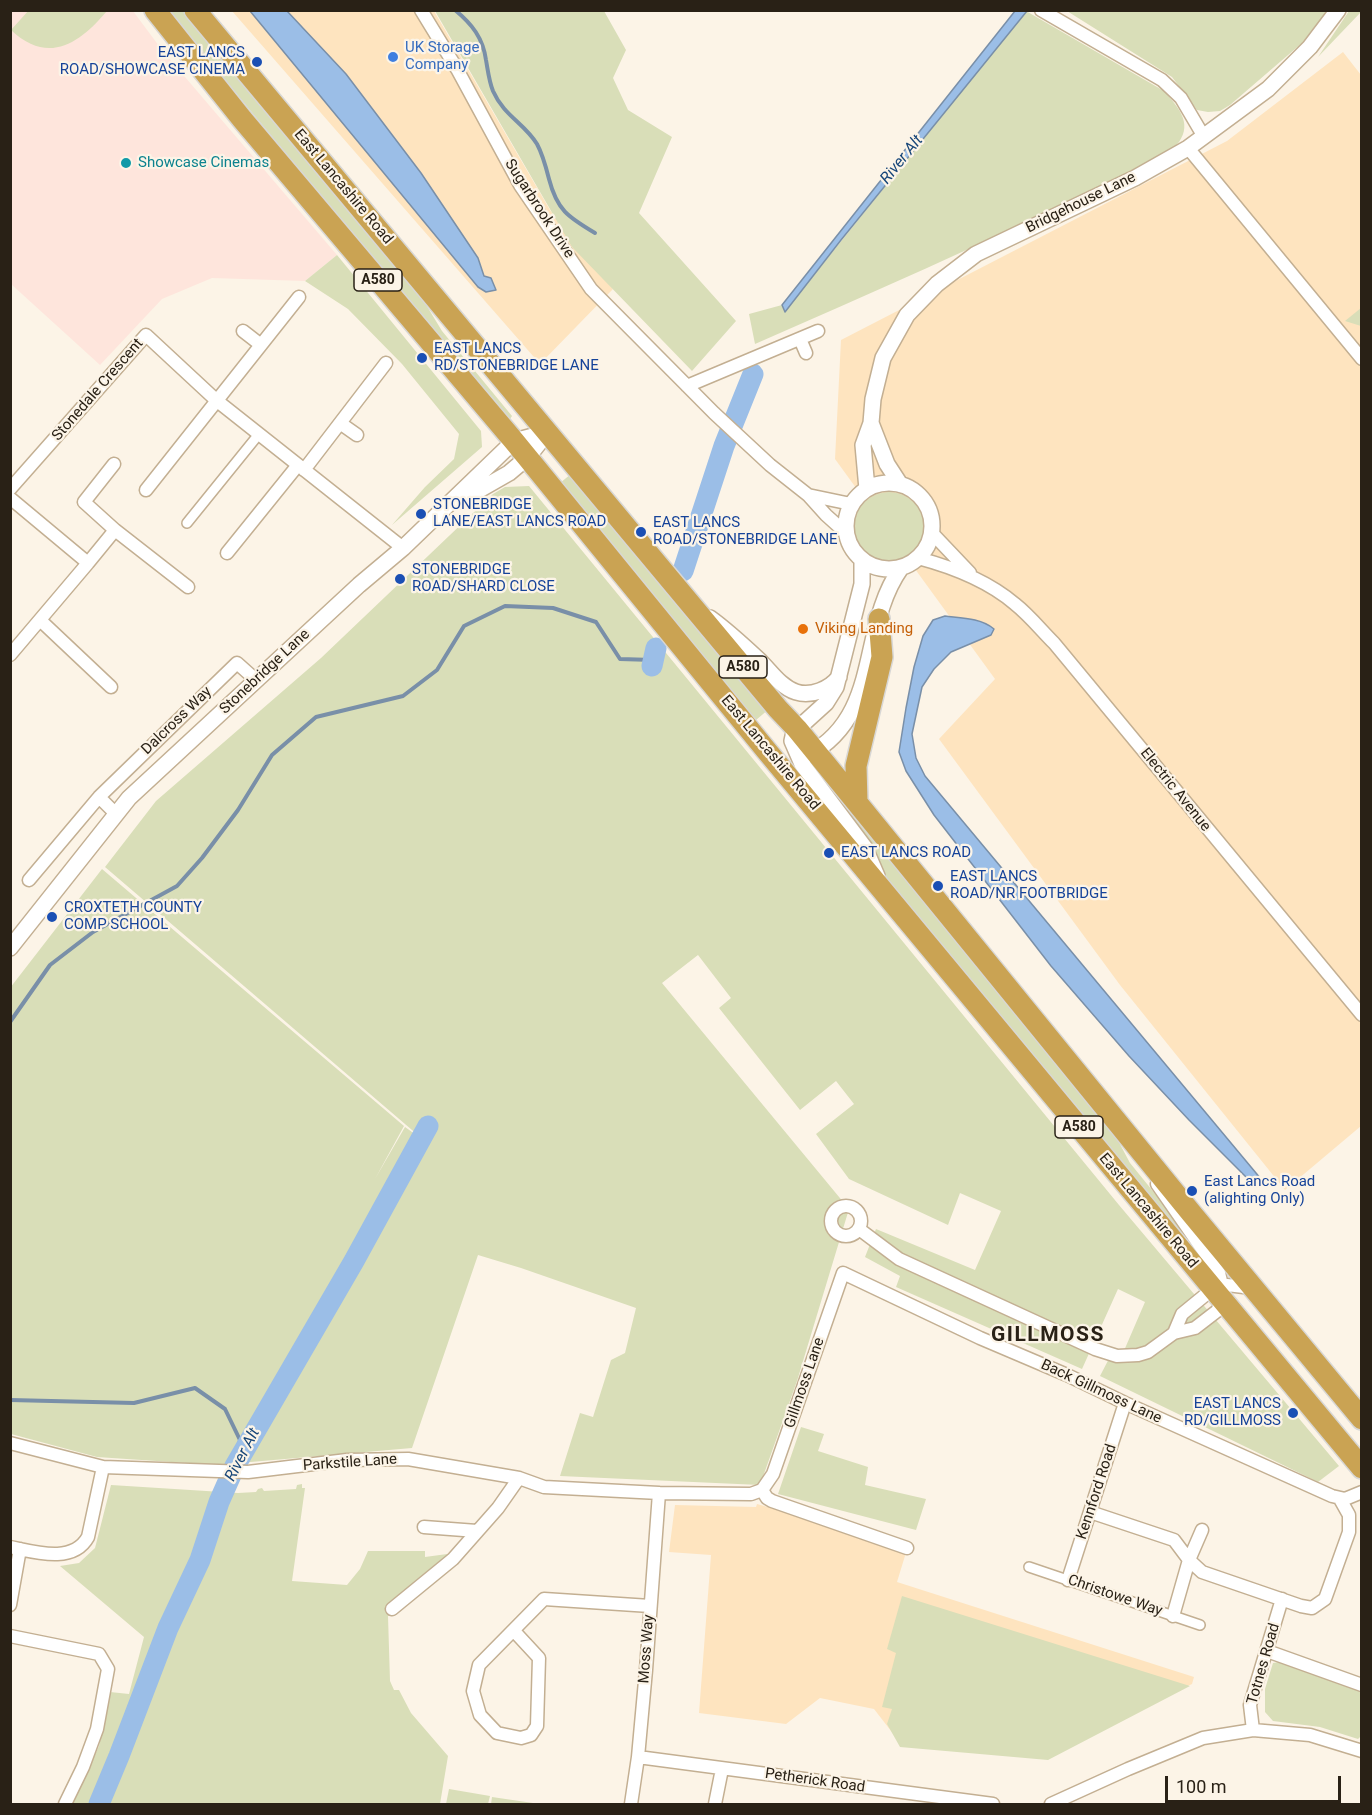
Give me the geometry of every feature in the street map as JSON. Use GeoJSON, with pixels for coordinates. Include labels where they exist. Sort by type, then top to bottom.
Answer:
{"type":"FeatureCollection","features":[{"type":"Feature","properties":{"kind":"highway","name":"East Lancashire Road"},"geometry":{"type":"LineString","coordinates":[[155,10],[242,119],[521,449],[766,750],[1219,1292],[1362,1468]]}},
{"type":"Feature","properties":{"kind":"highway","name":"East Lancashire Road"},"geometry":{"type":"LineString","coordinates":[[195,10],[797,729],[806,754],[857,802],[1362,1419]]}},
{"type":"Feature","properties":{"kind":"highway"},"geometry":{"type":"LineString","coordinates":[[857,802],[856,766],[882,657],[879,619]]}},
{"type":"Feature","properties":{"kind":"street","name":"Sugarbrook Drive"},"geometry":{"type":"LineString","coordinates":[[421,10],[457,69],[520,184],[591,289],[714,413],[770,465],[808,495]]}},
{"type":"Feature","properties":{"kind":"street","name":"Bridgehouse Lane"},"geometry":{"type":"LineString","coordinates":[[867,489],[863,445],[871,423],[873,399],[883,358],[907,315],[937,284],[976,254],[1135,178],[1188,148],[1268,89],[1310,47],[1338,10]]}},
{"type":"Feature","properties":{"kind":"street"},"geometry":{"type":"LineString","coordinates":[[1046,14],[1162,80],[1181,98],[1203,136]]}},
{"type":"Feature","properties":{"kind":"street"},"geometry":{"type":"LineString","coordinates":[[1188,148],[1359,351]]}},
{"type":"Feature","properties":{"kind":"street"},"geometry":{"type":"LineString","coordinates":[[146,490],[298,297]]}},
{"type":"Feature","properties":{"kind":"street"},"geometry":{"type":"LineString","coordinates":[[243,331],[261,345]]}},
{"type":"Feature","properties":{"kind":"street"},"geometry":{"type":"LineString","coordinates":[[687,386],[818,331]]}},
{"type":"Feature","properties":{"kind":"street","name":"Stonedale Crescent"},"geometry":{"type":"LineString","coordinates":[[10,489],[146,335],[216,400],[403,548]]}},
{"type":"Feature","properties":{"kind":"street"},"geometry":{"type":"LineString","coordinates":[[800,339],[806,353]]}},
{"type":"Feature","properties":{"kind":"street"},"geometry":{"type":"LineString","coordinates":[[227,553],[340,423],[386,363]]}},
{"type":"Feature","properties":{"kind":"street"},"geometry":{"type":"LineString","coordinates":[[340,423],[357,435]]}},
{"type":"Feature","properties":{"kind":"street","name":"Bridgehouse Lane"},"geometry":{"type":"LineString","coordinates":[[871,423],[887,464],[900,484]]}},
{"type":"Feature","properties":{"kind":"street","name":"Stonebridge Lane"},"geometry":{"type":"LineString","coordinates":[[10,948],[129,798],[358,585],[403,548],[439,513],[521,449],[548,432]]}},
{"type":"Feature","properties":{"kind":"street"},"geometry":{"type":"LineString","coordinates":[[187,523],[259,434]]}},
{"type":"Feature","properties":{"kind":"street"},"geometry":{"type":"LineString","coordinates":[[439,513],[509,473],[521,449]]}},
{"type":"Feature","properties":{"kind":"street"},"geometry":{"type":"LineString","coordinates":[[114,464],[84,502],[115,530],[188,587]]}},
{"type":"Feature","properties":{"kind":"street"},"geometry":{"type":"LineString","coordinates":[[766,750],[778,755],[806,754],[842,727],[855,706],[886,592],[901,568],[918,558],[927,547],[932,533],[930,512],[925,502],[910,488],[900,484],[883,483],[867,489],[851,504],[846,518],[846,533],[854,552],[862,560],[874,567],[901,568]]}},
{"type":"Feature","properties":{"kind":"street"},"geometry":{"type":"LineString","coordinates":[[808,495],[851,504]]}},
{"type":"Feature","properties":{"kind":"street"},"geometry":{"type":"LineString","coordinates":[[808,495],[846,533]]}},
{"type":"Feature","properties":{"kind":"street"},"geometry":{"type":"LineString","coordinates":[[10,498],[88,563]]}},
{"type":"Feature","properties":{"kind":"street"},"geometry":{"type":"LineString","coordinates":[[10,655],[115,530]]}},
{"type":"Feature","properties":{"kind":"street","name":"Electric Avenue"},"geometry":{"type":"LineString","coordinates":[[932,533],[975,578]]}},
{"type":"Feature","properties":{"kind":"street","name":"Electric Avenue"},"geometry":{"type":"LineString","coordinates":[[918,558],[947,566],[975,578],[1014,603],[1054,643],[1362,1015]]}},
{"type":"Feature","properties":{"kind":"street"},"geometry":{"type":"LineString","coordinates":[[797,729],[831,696],[840,675],[862,584],[862,560]]}},
{"type":"Feature","properties":{"kind":"street"},"geometry":{"type":"LineString","coordinates":[[691,603],[730,633],[783,685],[796,692],[820,691],[829,687],[840,675]]}},
{"type":"Feature","properties":{"kind":"street"},"geometry":{"type":"LineString","coordinates":[[40,620],[111,687]]}},
{"type":"Feature","properties":{"kind":"street","name":"Dalcross Way"},"geometry":{"type":"LineString","coordinates":[[29,880],[99,797],[237,663],[256,680]]}},
{"type":"Feature","properties":{"kind":"street"},"geometry":{"type":"LineString","coordinates":[[806,754],[865,848],[883,890]]}},
{"type":"Feature","properties":{"kind":"street"},"geometry":{"type":"LineString","coordinates":[[99,797],[116,814]]}},
{"type":"Feature","properties":{"kind":"street"},"geometry":{"type":"LineString","coordinates":[[859,1229],[899,1260],[1108,1354],[1125,1356],[1148,1352],[1174,1333],[1195,1328],[1217,1311],[1221,1277],[1170,1206],[1121,1127]]}},
{"type":"Feature","properties":{"kind":"street","name":"Back Gillmoss Lane"},"geometry":{"type":"LineString","coordinates":[[843,1273],[980,1338],[1340,1499]]}},
{"type":"Feature","properties":{"kind":"street","name":"Gillmoss Lane"},"geometry":{"type":"LineString","coordinates":[[762,1490],[773,1474],[843,1273]]}},
{"type":"Feature","properties":{"kind":"street"},"geometry":{"type":"LineString","coordinates":[[1174,1333],[1182,1314],[1219,1292],[1244,1286],[1256,1290]]}},
{"type":"Feature","properties":{"kind":"street","name":"Kennford Road"},"geometry":{"type":"LineString","coordinates":[[1068,1580],[1125,1403]]}},
{"type":"Feature","properties":{"kind":"street","name":"Parkstile Lane"},"geometry":{"type":"LineString","coordinates":[[10,1443],[103,1467],[248,1472],[347,1460],[408,1459],[519,1478],[544,1487],[745,1495],[762,1490]]}},
{"type":"Feature","properties":{"kind":"street"},"geometry":{"type":"LineString","coordinates":[[10,1605],[15,1548],[61,1554],[71,1552],[82,1545],[88,1537],[103,1467]]}},
{"type":"Feature","properties":{"kind":"street"},"geometry":{"type":"LineString","coordinates":[[392,1609],[453,1559],[498,1508],[519,1478]]}},
{"type":"Feature","properties":{"kind":"street"},"geometry":{"type":"LineString","coordinates":[[762,1490],[772,1501],[908,1548]]}},
{"type":"Feature","properties":{"kind":"street"},"geometry":{"type":"LineString","coordinates":[[1090,1512],[1174,1540],[1202,1572],[1312,1608],[1325,1599],[1355,1534],[1349,1515],[1340,1499],[1362,1492]]}},
{"type":"Feature","properties":{"kind":"street","name":"Moss Way"},"geometry":{"type":"LineString","coordinates":[[631,1804],[638,1757],[659,1493]]}},
{"type":"Feature","properties":{"kind":"street"},"geometry":{"type":"LineString","coordinates":[[424,1527],[477,1531]]}},
{"type":"Feature","properties":{"kind":"street"},"geometry":{"type":"LineString","coordinates":[[1173,1616],[1202,1530]]}},
{"type":"Feature","properties":{"kind":"street","name":"Christowe Way"},"geometry":{"type":"LineString","coordinates":[[1029,1567],[1200,1625]]}},
{"type":"Feature","properties":{"kind":"street"},"geometry":{"type":"LineString","coordinates":[[514,1631],[539,1658],[537,1726],[531,1735],[521,1738],[497,1733],[480,1715],[473,1691],[479,1665],[544,1599],[650,1606]]}},
{"type":"Feature","properties":{"kind":"street","name":"Totnes Road"},"geometry":{"type":"LineString","coordinates":[[1253,1730],[1250,1705],[1282,1599]]}},
{"type":"Feature","properties":{"kind":"street"},"geometry":{"type":"LineString","coordinates":[[10,1636],[85,1649],[99,1654],[108,1669],[97,1729],[83,1767],[65,1804]]}},
{"type":"Feature","properties":{"kind":"street"},"geometry":{"type":"LineString","coordinates":[[1267,1651],[1362,1685]]}},
{"type":"Feature","properties":{"kind":"street"},"geometry":{"type":"LineString","coordinates":[[1051,1804],[1203,1738],[1253,1730],[1310,1735],[1362,1751]]}},
{"type":"Feature","properties":{"kind":"street","name":"Petherick Road"},"geometry":{"type":"LineString","coordinates":[[638,1757],[993,1804]]}},
{"type":"Feature","properties":{"kind":"street"},"geometry":{"type":"LineString","coordinates":[[715,1804],[722,1769]]}},
{"type":"Feature","properties":{"kind":"shaded area"},"geometry":{"type":"Polygon","coordinates":[[[11,11],[133,11],[162,50],[337,255],[305,281],[212,278],[162,299],[100,365],[11,284],[11,11]]]}},
{"type":"Feature","properties":{"kind":"shaded area"},"geometry":{"type":"Polygon","coordinates":[[[232,11],[434,11],[550,210],[613,289],[540,364],[232,11]]]}},
{"type":"Feature","properties":{"kind":"shaded area"},"geometry":{"type":"Polygon","coordinates":[[[1343,52],[1361,75],[1361,1126],[1285,1190],[1120,985],[939,739],[995,679],[835,459],[841,340],[1227,141],[1343,52]]]}},
{"type":"Feature","properties":{"kind":"shaded area"},"geometry":{"type":"Polygon","coordinates":[[[757,1504],[908,1546],[897,1582],[1194,1677],[1192,1684],[1046,1753],[898,1740],[874,1709],[820,1698],[786,1724],[699,1713],[711,1555],[669,1552],[675,1505],[756,1507],[757,1504]]]}},
{"type":"Feature","properties":{"kind":"green space"},"geometry":{"type":"Polygon","coordinates":[[[29,10],[107,11],[74,41],[50,48],[25,41],[11,30],[29,10]]]}},
{"type":"Feature","properties":{"kind":"green space"},"geometry":{"type":"Polygon","coordinates":[[[168,11],[187,11],[422,298],[442,331],[512,416],[508,422],[168,11]]]}},
{"type":"Feature","properties":{"kind":"green space"},"geometry":{"type":"Polygon","coordinates":[[[435,11],[604,11],[626,50],[613,78],[628,110],[672,137],[639,213],[736,321],[692,371],[572,247],[435,11]]]}},
{"type":"Feature","properties":{"kind":"green space"},"geometry":{"type":"Polygon","coordinates":[[[1026,11],[1164,91],[1178,108],[1184,121],[1183,135],[1179,142],[1165,154],[1054,209],[755,344],[749,314],[782,305],[785,311],[1026,11]]]}},
{"type":"Feature","properties":{"kind":"green space"},"geometry":{"type":"Polygon","coordinates":[[[1067,11],[1327,11],[1302,43],[1230,105],[1220,111],[1208,112],[1197,110],[1172,77],[1067,11]]]}},
{"type":"Feature","properties":{"kind":"green space"},"geometry":{"type":"Polygon","coordinates":[[[1349,11],[1361,12],[1318,57],[1349,11]]]}},
{"type":"Feature","properties":{"kind":"green space"},"geometry":{"type":"Polygon","coordinates":[[[337,255],[481,431],[482,447],[392,525],[425,487],[454,459],[459,434],[402,364],[348,309],[305,281],[337,255]]]}},
{"type":"Feature","properties":{"kind":"green space"},"geometry":{"type":"Polygon","coordinates":[[[1361,308],[1361,326],[1345,321],[1361,308]]]}},
{"type":"Feature","properties":{"kind":"green space"},"geometry":{"type":"Polygon","coordinates":[[[571,474],[769,709],[756,720],[560,483],[571,474]]]}},
{"type":"Feature","properties":{"kind":"green space"},"geometry":{"type":"Polygon","coordinates":[[[529,486],[1119,1205],[1339,1466],[1318,1482],[1100,1376],[1114,1349],[1123,1353],[1145,1302],[1118,1289],[1082,1369],[896,1287],[900,1276],[865,1257],[876,1229],[975,1270],[1001,1211],[960,1193],[948,1225],[849,1179],[816,1134],[854,1104],[836,1081],[800,1110],[719,1008],[731,998],[698,955],[662,983],[849,1209],[797,1381],[760,1485],[560,1476],[580,1413],[593,1417],[611,1360],[625,1353],[636,1308],[478,1255],[412,1448],[216,1465],[97,1457],[11,1434],[10,988],[102,869],[404,1126],[375,1179],[405,1127],[426,1142],[105,867],[156,801],[321,658],[493,494],[505,487],[529,486]]]}},
{"type":"Feature","properties":{"kind":"green space"},"geometry":{"type":"Polygon","coordinates":[[[889,492],[908,498],[918,508],[924,527],[918,546],[908,556],[889,562],[870,556],[860,546],[854,527],[860,508],[870,498],[889,492]]]}},
{"type":"Feature","properties":{"kind":"green space"},"geometry":{"type":"Polygon","coordinates":[[[831,786],[1114,1133],[1130,1163],[1165,1206],[1192,1247],[1190,1248],[887,882],[827,789],[831,786]]]}},
{"type":"Feature","properties":{"kind":"green space"},"geometry":{"type":"Polygon","coordinates":[[[801,1427],[824,1434],[818,1451],[868,1467],[865,1485],[926,1499],[916,1530],[778,1494],[801,1427]]]}},
{"type":"Feature","properties":{"kind":"green space"},"geometry":{"type":"Polygon","coordinates":[[[302,1484],[302,1488],[305,1488],[292,1581],[347,1585],[360,1569],[368,1551],[425,1551],[425,1557],[462,1552],[388,1616],[390,1681],[394,1690],[399,1690],[411,1713],[448,1756],[440,1804],[72,1804],[99,1746],[110,1692],[129,1694],[144,1637],[60,1566],[79,1563],[95,1548],[111,1485],[238,1493],[256,1492],[262,1488],[264,1491],[296,1489],[297,1485],[302,1484]]]}},
{"type":"Feature","properties":{"kind":"green space"},"geometry":{"type":"Polygon","coordinates":[[[902,1596],[1190,1686],[1048,1760],[900,1747],[887,1724],[892,1709],[882,1707],[896,1653],[887,1649],[902,1596]]]}},
{"type":"Feature","properties":{"kind":"green space"},"geometry":{"type":"Polygon","coordinates":[[[1279,1662],[1361,1690],[1361,1736],[1358,1739],[1320,1727],[1273,1721],[1265,1712],[1265,1689],[1273,1663],[1279,1662]]]}},
{"type":"Feature","properties":{"kind":"green space"},"geometry":{"type":"Polygon","coordinates":[[[449,1789],[490,1796],[488,1804],[446,1804],[449,1789]]]}},
{"type":"Feature","properties":{"kind":"green space"},"geometry":{"type":"Polygon","coordinates":[[[492,1797],[533,1803],[533,1804],[491,1804],[492,1797]]]}},
{"type":"Feature","properties":{"kind":"water"},"geometry":{"type":"Polygon","coordinates":[[[250,11],[287,11],[346,74],[421,173],[478,258],[484,276],[491,278],[496,290],[486,292],[478,287],[250,11]]]}},
{"type":"Feature","properties":{"kind":"water"},"geometry":{"type":"Polygon","coordinates":[[[1015,11],[1027,11],[785,312],[782,305],[1015,11]]]}},
{"type":"Feature","properties":{"kind":"water"},"geometry":{"type":"Polygon","coordinates":[[[945,616],[977,621],[994,629],[991,635],[951,652],[934,669],[922,687],[912,734],[916,758],[925,776],[1261,1179],[1262,1184],[1256,1187],[1189,1120],[1129,1056],[1051,966],[934,815],[906,771],[899,752],[914,667],[923,636],[933,620],[945,616]]]}},
{"type":"Feature","properties":{"kind":"waterway"},"geometry":{"type":"LineString","coordinates":[[455,10],[467,21],[479,38],[485,52],[490,83],[498,100],[537,144],[552,190],[560,205],[571,217],[595,233]]}},
{"type":"Feature","properties":{"kind":"waterway","name":"River Alt"},"geometry":{"type":"LineString","coordinates":[[683,571],[724,446],[753,374]]}},
{"type":"Feature","properties":{"kind":"waterway"},"geometry":{"type":"LineString","coordinates":[[10,1022],[50,965],[93,932],[177,886],[202,858],[238,810],[272,755],[316,717],[403,696],[437,670],[464,626],[505,606],[553,608],[596,622],[620,659],[653,660]]}},
{"type":"Feature","properties":{"kind":"waterway","name":"River Alt"},"geometry":{"type":"LineString","coordinates":[[652,666],[656,648]]}},
{"type":"Feature","properties":{"kind":"waterway","name":"River Alt"},"geometry":{"type":"LineString","coordinates":[[99,1804],[168,1628],[200,1560],[219,1502],[235,1466],[354,1261],[428,1126]]}},
{"type":"Feature","properties":{"kind":"waterway"},"geometry":{"type":"LineString","coordinates":[[10,1400],[134,1403],[195,1388],[225,1409],[240,1440],[235,1466]]}},
{"type":"Feature","properties":{"kind":"place","name":"UK Storage Company"},"geometry":{"type":"Point","coordinates":[393,57]}},
{"type":"Feature","properties":{"kind":"place","name":"EAST LANCS ROAD/SHOWCASE CINEMA"},"geometry":{"type":"Point","coordinates":[257,62]}},
{"type":"Feature","properties":{"kind":"place","name":"Showcase Cinemas"},"geometry":{"type":"Point","coordinates":[126,163]}},
{"type":"Feature","properties":{"kind":"place","name":"EAST LANCS RD/STONEBRIDGE LANE"},"geometry":{"type":"Point","coordinates":[422,358]}},
{"type":"Feature","properties":{"kind":"place","name":"STONEBRIDGE LANE/EAST LANCS ROAD"},"geometry":{"type":"Point","coordinates":[421,514]}},
{"type":"Feature","properties":{"kind":"place","name":"EAST LANCS ROAD/STONEBRIDGE LANE"},"geometry":{"type":"Point","coordinates":[641,532]}},
{"type":"Feature","properties":{"kind":"place","name":"STONEBRIDGE ROAD/SHARD CLOSE"},"geometry":{"type":"Point","coordinates":[400,579]}},
{"type":"Feature","properties":{"kind":"place","name":"Viking Landing"},"geometry":{"type":"Point","coordinates":[803,629]}},
{"type":"Feature","properties":{"kind":"place","name":"EAST LANCS ROAD"},"geometry":{"type":"Point","coordinates":[829,853]}},
{"type":"Feature","properties":{"kind":"place","name":"EAST LANCS ROAD/NR FOOTBRIDGE"},"geometry":{"type":"Point","coordinates":[938,886]}},
{"type":"Feature","properties":{"kind":"place","name":"CROXTETH COUNTY COMP SCHOOL"},"geometry":{"type":"Point","coordinates":[52,917]}},
{"type":"Feature","properties":{"kind":"place","name":"East Lancs Road (alighting Only)"},"geometry":{"type":"Point","coordinates":[1192,1191]}},
{"type":"Feature","properties":{"kind":"place","name":"EAST LANCS RD/GILLMOSS"},"geometry":{"type":"Point","coordinates":[1293,1413]}},
{"type":"Feature","properties":{"kind":"district","name":"GILLMOSS"},"geometry":{"type":"Point","coordinates":[1048,1336]}}]}
